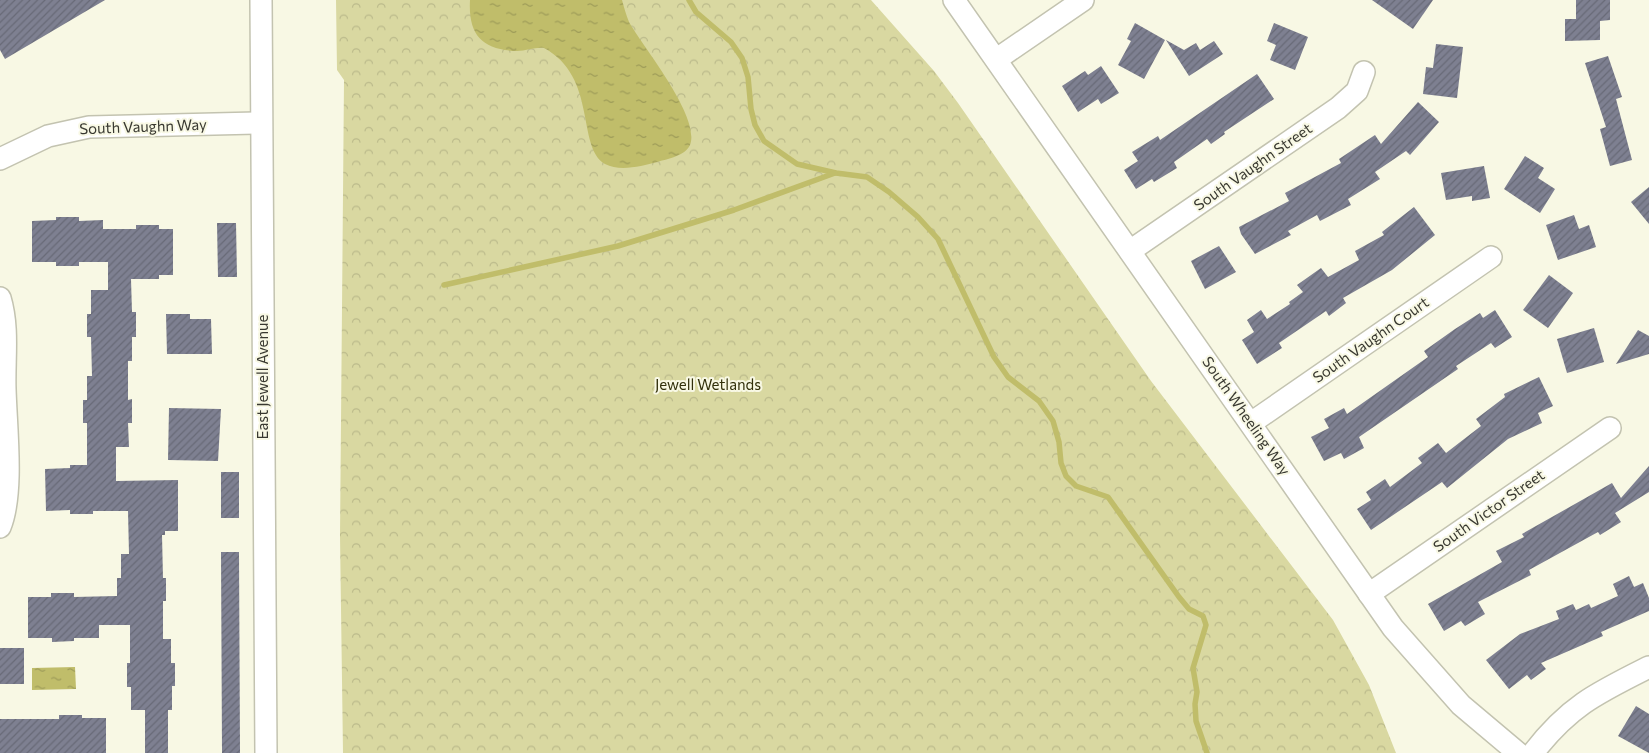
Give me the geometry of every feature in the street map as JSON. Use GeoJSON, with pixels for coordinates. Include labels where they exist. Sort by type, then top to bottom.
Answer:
{"type":"FeatureCollection","features":[{"type":"Feature","properties":{"kind":"street","name":"East Jewell Avenue"},"geometry":{"type":"LineString","coordinates":[[262,0],[266,753]]}},
{"type":"Feature","properties":{"kind":"street","name":"South Wheeling Way"},"geometry":{"type":"LineString","coordinates":[[954,0],[1393,628],[1456,701],[1518,753]]}},
{"type":"Feature","properties":{"kind":"street"},"geometry":{"type":"LineString","coordinates":[[997,59],[1083,0]]}},
{"type":"Feature","properties":{"kind":"street","name":"South Vaughn Street"},"geometry":{"type":"LineString","coordinates":[[1130,251],[1338,108],[1357,91],[1364,72]]}},
{"type":"Feature","properties":{"kind":"street","name":"South Vaughn Way"},"geometry":{"type":"LineString","coordinates":[[0,158],[48,136],[89,127],[262,123]]}},
{"type":"Feature","properties":{"kind":"street","name":"South Vaughn Court"},"geometry":{"type":"LineString","coordinates":[[1251,423],[1491,257]]}},
{"type":"Feature","properties":{"kind":"street"},"geometry":{"type":"LineString","coordinates":[[0,298],[6,328],[7,482],[5,513],[0,527]]}},
{"type":"Feature","properties":{"kind":"street","name":"South Victor Street"},"geometry":{"type":"LineString","coordinates":[[1369,594],[1610,428]]}},
{"type":"Feature","properties":{"kind":"street"},"geometry":{"type":"LineString","coordinates":[[1533,753],[1550,732],[1573,709],[1603,690],[1649,668]]}},
{"type":"Feature","properties":{"kind":"green space","name":"Jewell Wetlands"},"geometry":{"type":"Polygon","coordinates":[[[336,0],[871,0],[934,71],[958,103],[1151,381],[1333,620],[1369,685],[1396,753],[343,753],[340,536],[344,80],[337,70],[336,0]]]}},
{"type":"Feature","properties":{"kind":"water"},"geometry":{"type":"Polygon","coordinates":[[[470,0],[622,0],[629,22],[669,82],[687,117],[691,133],[688,149],[675,156],[638,166],[617,168],[605,164],[596,155],[591,143],[579,93],[572,76],[561,61],[544,48],[517,51],[495,48],[486,44],[475,31],[472,23],[470,0]]]}},
{"type":"Feature","properties":{"kind":"water"},"geometry":{"type":"Polygon","coordinates":[[[75,667],[76,689],[32,690],[32,668],[75,667]]]}},
{"type":"Feature","properties":{"kind":"building"},"geometry":{"type":"Polygon","coordinates":[[[0,0],[105,0],[5,59],[0,50],[0,0]]]}},
{"type":"Feature","properties":{"kind":"building"},"geometry":{"type":"Polygon","coordinates":[[[1372,0],[1433,0],[1413,29],[1372,0]]]}},
{"type":"Feature","properties":{"kind":"building"},"geometry":{"type":"Polygon","coordinates":[[[1576,0],[1610,0],[1610,20],[1600,21],[1600,40],[1565,41],[1565,19],[1576,19],[1576,0]]]}},
{"type":"Feature","properties":{"kind":"building"},"geometry":{"type":"Polygon","coordinates":[[[1135,23],[1165,40],[1144,79],[1118,65],[1131,41],[1127,39],[1135,23]]]}},
{"type":"Feature","properties":{"kind":"building"},"geometry":{"type":"Polygon","coordinates":[[[1274,23],[1308,37],[1295,70],[1270,60],[1276,45],[1267,41],[1274,23]]]}},
{"type":"Feature","properties":{"kind":"building"},"geometry":{"type":"Polygon","coordinates":[[[1166,40],[1184,50],[1196,43],[1200,50],[1214,41],[1223,54],[1189,76],[1166,40]]]}},
{"type":"Feature","properties":{"kind":"building"},"geometry":{"type":"Polygon","coordinates":[[[1436,44],[1463,47],[1457,98],[1423,94],[1426,67],[1433,68],[1436,44]]]}},
{"type":"Feature","properties":{"kind":"building"},"geometry":{"type":"Polygon","coordinates":[[[1608,56],[1622,97],[1616,99],[1632,160],[1610,166],[1600,129],[1606,127],[1585,63],[1608,56]]]}},
{"type":"Feature","properties":{"kind":"building"},"geometry":{"type":"Polygon","coordinates":[[[1101,66],[1119,93],[1101,104],[1098,99],[1078,112],[1062,86],[1085,71],[1088,75],[1101,66]]]}},
{"type":"Feature","properties":{"kind":"building"},"geometry":{"type":"Polygon","coordinates":[[[1257,74],[1274,99],[1224,132],[1225,134],[1211,144],[1207,139],[1174,162],[1177,168],[1154,182],[1152,179],[1136,189],[1124,170],[1138,161],[1132,152],[1158,136],[1160,140],[1257,74]]]}},
{"type":"Feature","properties":{"kind":"building"},"geometry":{"type":"Polygon","coordinates":[[[1418,102],[1439,122],[1410,155],[1406,151],[1375,172],[1380,179],[1348,199],[1351,205],[1320,221],[1317,215],[1288,231],[1291,235],[1255,254],[1241,234],[1239,227],[1289,201],[1285,193],[1341,163],[1339,159],[1375,135],[1381,144],[1418,102]]]}},
{"type":"Feature","properties":{"kind":"building"},"geometry":{"type":"Polygon","coordinates":[[[1525,156],[1544,168],[1538,178],[1555,189],[1540,213],[1504,189],[1525,156]]]}},
{"type":"Feature","properties":{"kind":"building"},"geometry":{"type":"Polygon","coordinates":[[[1484,166],[1490,198],[1472,201],[1472,196],[1446,200],[1441,173],[1484,166]]]}},
{"type":"Feature","properties":{"kind":"building"},"geometry":{"type":"Polygon","coordinates":[[[1649,187],[1649,224],[1631,202],[1649,187]]]}},
{"type":"Feature","properties":{"kind":"building"},"geometry":{"type":"Polygon","coordinates":[[[1414,207],[1435,235],[1392,270],[1343,298],[1346,303],[1329,316],[1326,311],[1279,343],[1282,348],[1257,364],[1242,340],[1254,332],[1247,320],[1261,310],[1267,319],[1290,304],[1289,302],[1303,292],[1297,285],[1321,268],[1328,277],[1359,260],[1355,251],[1384,235],[1382,232],[1414,207]]]}},
{"type":"Feature","properties":{"kind":"building"},"geometry":{"type":"Polygon","coordinates":[[[1574,215],[1579,229],[1589,225],[1596,247],[1558,260],[1546,225],[1574,215]]]}},
{"type":"Feature","properties":{"kind":"building"},"geometry":{"type":"Polygon","coordinates":[[[56,217],[79,217],[79,221],[103,220],[103,229],[136,229],[136,225],[159,225],[159,229],[173,229],[173,275],[159,275],[159,279],[131,279],[132,312],[136,312],[136,337],[132,337],[132,361],[128,361],[128,400],[132,399],[132,423],[128,423],[129,447],[116,447],[116,481],[178,480],[178,531],[165,531],[165,535],[162,535],[163,578],[166,578],[166,601],[163,601],[163,639],[171,639],[171,663],[175,663],[175,686],[172,686],[172,710],[168,710],[168,753],[145,753],[145,710],[131,710],[131,687],[127,687],[127,663],[130,663],[130,625],[99,625],[99,638],[74,638],[74,641],[52,642],[52,638],[28,638],[28,597],[51,597],[51,593],[74,593],[74,597],[117,596],[117,578],[121,578],[121,554],[129,554],[128,511],[93,511],[93,514],[70,514],[70,510],[46,511],[45,469],[70,468],[70,465],[87,465],[87,423],[83,423],[83,400],[87,400],[87,376],[92,376],[91,337],[87,337],[87,314],[91,314],[91,290],[108,290],[108,262],[79,262],[79,266],[56,266],[56,262],[32,262],[32,221],[56,220],[56,217]]]}},
{"type":"Feature","properties":{"kind":"building"},"geometry":{"type":"Polygon","coordinates":[[[217,223],[236,223],[237,277],[218,277],[217,223]]]}},
{"type":"Feature","properties":{"kind":"building"},"geometry":{"type":"Polygon","coordinates":[[[1219,246],[1236,272],[1205,289],[1191,261],[1219,246]]]}},
{"type":"Feature","properties":{"kind":"building"},"geometry":{"type":"Polygon","coordinates":[[[1549,275],[1573,293],[1548,328],[1523,310],[1549,275]]]}},
{"type":"Feature","properties":{"kind":"building"},"geometry":{"type":"Polygon","coordinates":[[[1495,310],[1512,337],[1495,348],[1491,343],[1456,366],[1458,369],[1359,437],[1364,448],[1344,459],[1341,453],[1324,461],[1311,437],[1329,428],[1324,419],[1344,408],[1347,414],[1428,357],[1424,351],[1455,329],[1480,313],[1483,318],[1495,310]]]}},
{"type":"Feature","properties":{"kind":"building"},"geometry":{"type":"Polygon","coordinates":[[[166,314],[190,314],[190,319],[211,319],[212,354],[167,354],[166,314]]]}},
{"type":"Feature","properties":{"kind":"building"},"geometry":{"type":"Polygon","coordinates":[[[1594,328],[1604,362],[1567,373],[1557,339],[1594,328]]]}},
{"type":"Feature","properties":{"kind":"building"},"geometry":{"type":"Polygon","coordinates":[[[1638,330],[1649,336],[1649,354],[1616,364],[1638,330]]]}},
{"type":"Feature","properties":{"kind":"building"},"geometry":{"type":"Polygon","coordinates":[[[1539,377],[1553,406],[1538,413],[1542,423],[1508,439],[1447,488],[1442,482],[1371,530],[1357,509],[1371,500],[1366,492],[1385,479],[1390,487],[1422,463],[1418,458],[1438,443],[1446,453],[1481,426],[1476,419],[1505,397],[1504,394],[1539,377]]]}},
{"type":"Feature","properties":{"kind":"building"},"geometry":{"type":"Polygon","coordinates":[[[169,408],[221,409],[218,461],[168,460],[169,408]]]}},
{"type":"Feature","properties":{"kind":"building"},"geometry":{"type":"Polygon","coordinates":[[[1649,466],[1649,492],[1615,513],[1621,522],[1600,535],[1598,532],[1529,570],[1531,575],[1478,602],[1485,614],[1465,626],[1461,621],[1444,631],[1428,604],[1502,562],[1496,551],[1524,537],[1522,534],[1612,483],[1621,498],[1649,466]]]}},
{"type":"Feature","properties":{"kind":"building"},"geometry":{"type":"Polygon","coordinates":[[[221,472],[239,472],[239,518],[221,518],[221,472]]]}},
{"type":"Feature","properties":{"kind":"building"},"geometry":{"type":"Polygon","coordinates":[[[221,552],[239,552],[240,753],[222,753],[221,552]]]}},
{"type":"Feature","properties":{"kind":"building"},"geometry":{"type":"Polygon","coordinates":[[[1629,576],[1634,587],[1643,583],[1649,598],[1649,611],[1601,632],[1603,636],[1541,663],[1546,669],[1531,680],[1527,675],[1509,689],[1486,660],[1520,634],[1559,619],[1556,611],[1573,604],[1576,610],[1589,604],[1591,608],[1618,596],[1613,584],[1629,576]]]}},
{"type":"Feature","properties":{"kind":"building"},"geometry":{"type":"Polygon","coordinates":[[[0,648],[24,648],[24,684],[0,684],[0,648]]]}},
{"type":"Feature","properties":{"kind":"building"},"geometry":{"type":"Polygon","coordinates":[[[1636,706],[1649,714],[1649,753],[1618,736],[1636,706]]]}},
{"type":"Feature","properties":{"kind":"building"},"geometry":{"type":"Polygon","coordinates":[[[59,715],[82,715],[82,718],[106,718],[106,753],[0,753],[0,719],[59,719],[59,715]]]}},
{"type":"Feature","properties":{"kind":"waterway"},"geometry":{"type":"LineString","coordinates":[[689,0],[696,12],[731,42],[742,58],[748,77],[751,109],[755,125],[764,141],[797,164],[836,173],[867,177],[889,192],[918,217],[938,239],[994,357],[1008,377],[1039,401],[1053,421],[1059,442],[1061,463],[1066,476],[1076,486],[1108,497],[1179,597],[1189,609],[1203,616],[1206,625],[1193,668],[1197,692],[1195,704],[1196,721],[1207,753]]}},
{"type":"Feature","properties":{"kind":"waterway"},"geometry":{"type":"LineString","coordinates":[[444,285],[618,246],[734,210],[835,173]]}}]}
